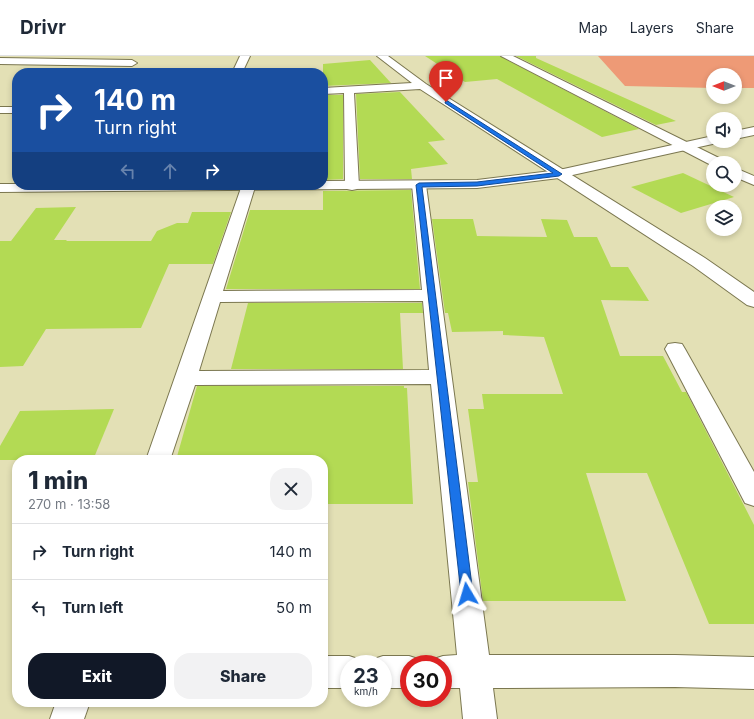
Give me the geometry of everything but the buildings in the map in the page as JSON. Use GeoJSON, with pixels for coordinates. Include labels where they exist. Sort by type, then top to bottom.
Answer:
{"type":"FeatureCollection","features":[{"type":"Feature","properties":{"kind":"street"},"geometry":{"type":"LineString","coordinates":[[239,68],[245,56]]}},
{"type":"Feature","properties":{"kind":"street"},"geometry":{"type":"LineString","coordinates":[[382,56],[422,86],[699,262],[754,301]]}},
{"type":"Feature","properties":{"kind":"street"},"geometry":{"type":"LineString","coordinates":[[506,56],[706,157]]}},
{"type":"Feature","properties":{"kind":"street"},"geometry":{"type":"LineString","coordinates":[[3,65],[21,59],[136,59]]}},
{"type":"Feature","properties":{"kind":"street"},"geometry":{"type":"LineString","coordinates":[[126,68],[136,59]]}},
{"type":"Feature","properties":{"kind":"street"},"geometry":{"type":"LineString","coordinates":[[328,91],[422,86]]}},
{"type":"Feature","properties":{"kind":"street"},"geometry":{"type":"LineString","coordinates":[[349,90],[352,186]]}},
{"type":"Feature","properties":{"kind":"street"},"geometry":{"type":"LineString","coordinates":[[0,110],[12,110]]}},
{"type":"Feature","properties":{"kind":"street"},"geometry":{"type":"LineString","coordinates":[[742,134],[754,131]]}},
{"type":"Feature","properties":{"kind":"street"},"geometry":{"type":"LineString","coordinates":[[328,186],[477,184],[559,174],[706,141]]}},
{"type":"Feature","properties":{"kind":"street"},"geometry":{"type":"LineString","coordinates":[[742,175],[754,181]]}},
{"type":"Feature","properties":{"kind":"street"},"geometry":{"type":"LineString","coordinates":[[419,185],[476,671],[480,719]]}},
{"type":"Feature","properties":{"kind":"street"},"geometry":{"type":"LineString","coordinates":[[160,455],[187,378],[211,296],[247,190]]}},
{"type":"Feature","properties":{"kind":"street"},"geometry":{"type":"LineString","coordinates":[[211,296],[432,295]]}},
{"type":"Feature","properties":{"kind":"street"},"geometry":{"type":"LineString","coordinates":[[675,349],[754,496]]}},
{"type":"Feature","properties":{"kind":"street"},"geometry":{"type":"LineString","coordinates":[[187,378],[441,377]]}},
{"type":"Feature","properties":{"kind":"street"},"geometry":{"type":"LineString","coordinates":[[452,672],[675,670],[754,673]]}},
{"type":"Feature","properties":{"kind":"street"},"geometry":{"type":"LineString","coordinates":[[328,672],[340,672]]}},
{"type":"Feature","properties":{"kind":"street"},"geometry":{"type":"LineString","coordinates":[[67,719],[71,707]]}},
{"type":"Feature","properties":{"kind":"shaded area"},"geometry":{"type":"Polygon","coordinates":[[[598,56],[754,56],[754,88],[742,88],[742,68],[706,68],[706,88],[625,86],[598,56]]]}},
{"type":"Feature","properties":{"kind":"route"},"geometry":{"type":"LineString","coordinates":[[446,102],[559,174],[477,184],[419,185],[467,594]]}}]}
